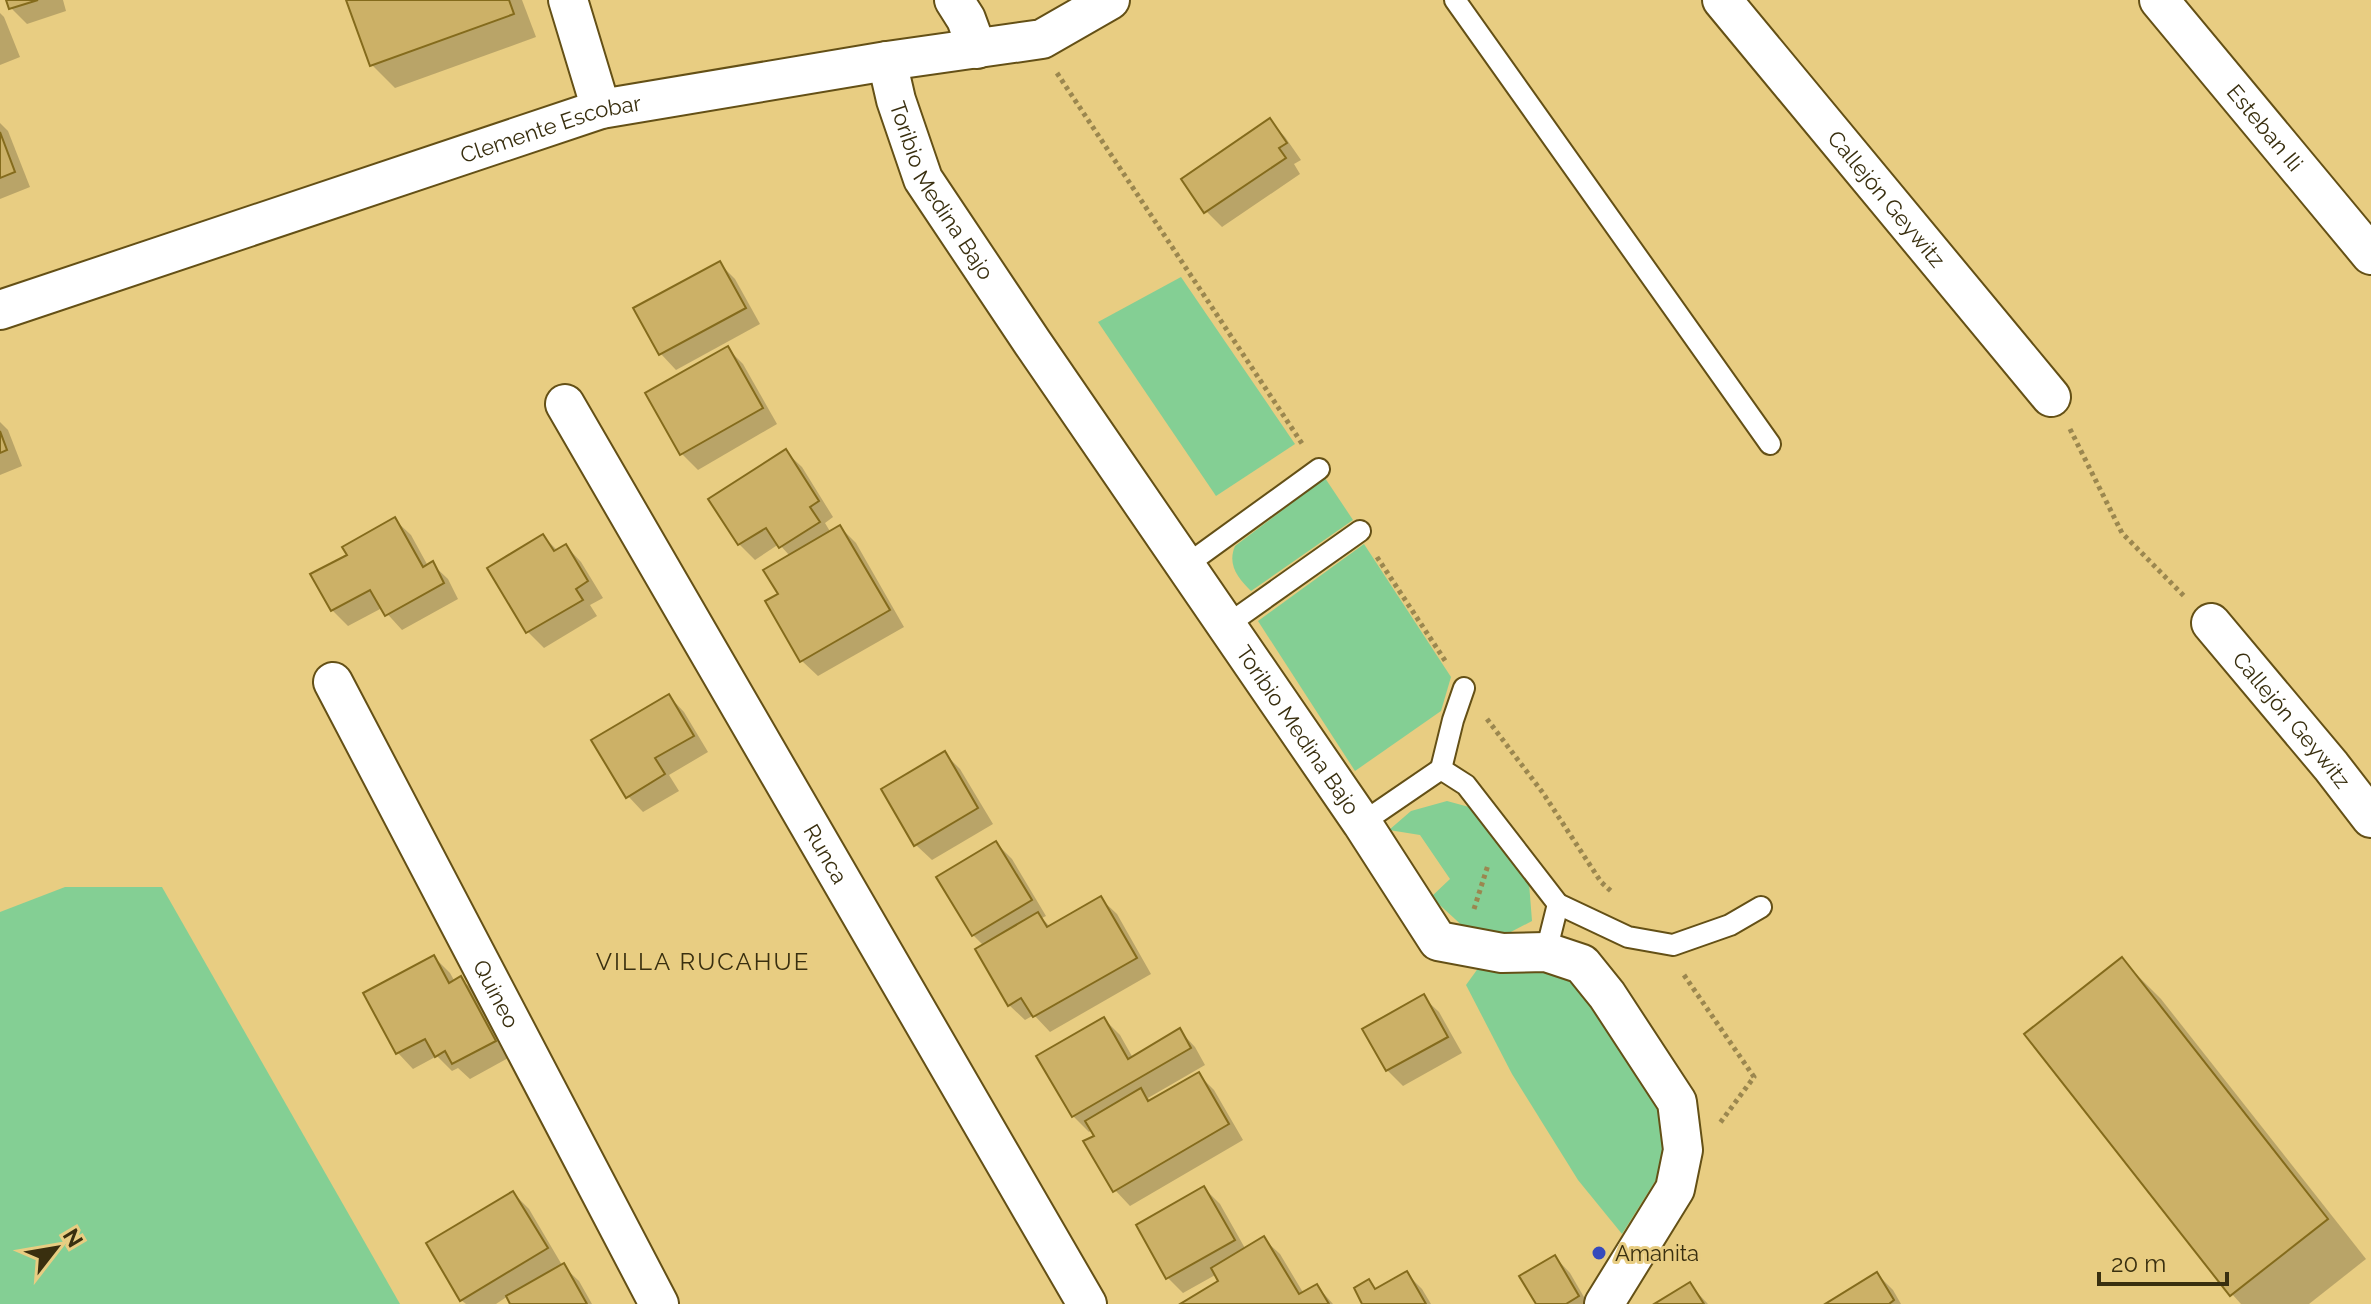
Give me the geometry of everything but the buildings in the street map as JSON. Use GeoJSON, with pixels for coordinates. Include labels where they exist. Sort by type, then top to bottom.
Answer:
{"type":"FeatureCollection","features":[{"type":"Feature","properties":{"kind":"street"},"geometry":{"type":"LineString","coordinates":[[568,0],[601,109]]}},
{"type":"Feature","properties":{"kind":"street"},"geometry":{"type":"LineString","coordinates":[[954,0],[966,19],[977,49]]}},
{"type":"Feature","properties":{"kind":"street","name":"Clemente Escobar"},"geometry":{"type":"LineString","coordinates":[[0,310],[601,109],[887,61],[1042,39],[1110,0]]}},
{"type":"Feature","properties":{"kind":"street","name":"Callejón Geywitz"},"geometry":{"type":"LineString","coordinates":[[1722,0],[2051,397]]}},
{"type":"Feature","properties":{"kind":"street","name":"Esteban Ili"},"geometry":{"type":"LineString","coordinates":[[2159,0],[2371,255]]}},
{"type":"Feature","properties":{"kind":"street","name":"Toribio Medina Bajo"},"geometry":{"type":"LineString","coordinates":[[887,61],[898,109],[923,179],[1362,823],[1438,941],[1502,953],[1546,952],[1582,964],[1607,995],[1677,1102],[1683,1150],[1675,1189],[1604,1304]]}},
{"type":"Feature","properties":{"kind":"street","name":"Runca"},"geometry":{"type":"LineString","coordinates":[[565,404],[1087,1304]]}},
{"type":"Feature","properties":{"kind":"street","name":"Callejón Geywitz"},"geometry":{"type":"LineString","coordinates":[[2211,623],[2371,818]]}},
{"type":"Feature","properties":{"kind":"street","name":"Quineo"},"geometry":{"type":"LineString","coordinates":[[333,682],[659,1304]]}},
{"type":"Feature","properties":{"kind":"lane"},"geometry":{"type":"LineString","coordinates":[[1455,0],[1770,444]]}},
{"type":"Feature","properties":{"kind":"lane"},"geometry":{"type":"LineString","coordinates":[[1185,566],[1319,469]]}},
{"type":"Feature","properties":{"kind":"lane"},"geometry":{"type":"LineString","coordinates":[[1227,625],[1360,531]]}},
{"type":"Feature","properties":{"kind":"lane"},"geometry":{"type":"LineString","coordinates":[[1362,823],[1441,769],[1464,688]]}},
{"type":"Feature","properties":{"kind":"lane"},"geometry":{"type":"LineString","coordinates":[[1441,769],[1466,785],[1558,904],[1628,937],[1673,945],[1730,925],[1761,907]]}},
{"type":"Feature","properties":{"kind":"lane"},"geometry":{"type":"LineString","coordinates":[[1546,952],[1558,904]]}},
{"type":"Feature","properties":{"kind":"path"},"geometry":{"type":"LineString","coordinates":[[2051,397],[2082,450],[2122,533],[2211,623]]}},
{"type":"Feature","properties":{"kind":"path"},"geometry":{"type":"LineString","coordinates":[[1465,946],[1467,930],[1499,830]]}},
{"type":"Feature","properties":{"kind":"green space"},"geometry":{"type":"Polygon","coordinates":[[[1181,277],[1295,444],[1216,496],[1098,322],[1181,277]]]}},
{"type":"Feature","properties":{"kind":"green space"},"geometry":{"type":"Polygon","coordinates":[[[1325,478],[1353,520],[1251,591],[1233,565],[1235,546],[1325,478]]]}},
{"type":"Feature","properties":{"kind":"green space"},"geometry":{"type":"Polygon","coordinates":[[[1364,544],[1451,677],[1441,711],[1355,771],[1258,621],[1364,544]]]}},
{"type":"Feature","properties":{"kind":"green space"},"geometry":{"type":"Polygon","coordinates":[[[1447,801],[1469,807],[1529,883],[1532,921],[1505,935],[1467,930],[1431,897],[1450,879],[1420,835],[1389,830],[1411,811],[1447,801]]]}},
{"type":"Feature","properties":{"kind":"green space"},"geometry":{"type":"Polygon","coordinates":[[[65,887],[162,887],[400,1304],[0,1304],[0,912],[65,887]]]}},
{"type":"Feature","properties":{"kind":"green space"},"geometry":{"type":"Polygon","coordinates":[[[1479,967],[1547,971],[1575,982],[1611,1023],[1665,1117],[1667,1150],[1661,1172],[1622,1234],[1578,1180],[1512,1074],[1466,985],[1479,967]]]}},
{"type":"Feature","properties":{"kind":"place","name":"Amanita"},"geometry":{"type":"Point","coordinates":[1599,1253]}},
{"type":"Feature","properties":{"kind":"district","name":"VILLA RUCAHUE"},"geometry":{"type":"Point","coordinates":[703,962]}}]}
